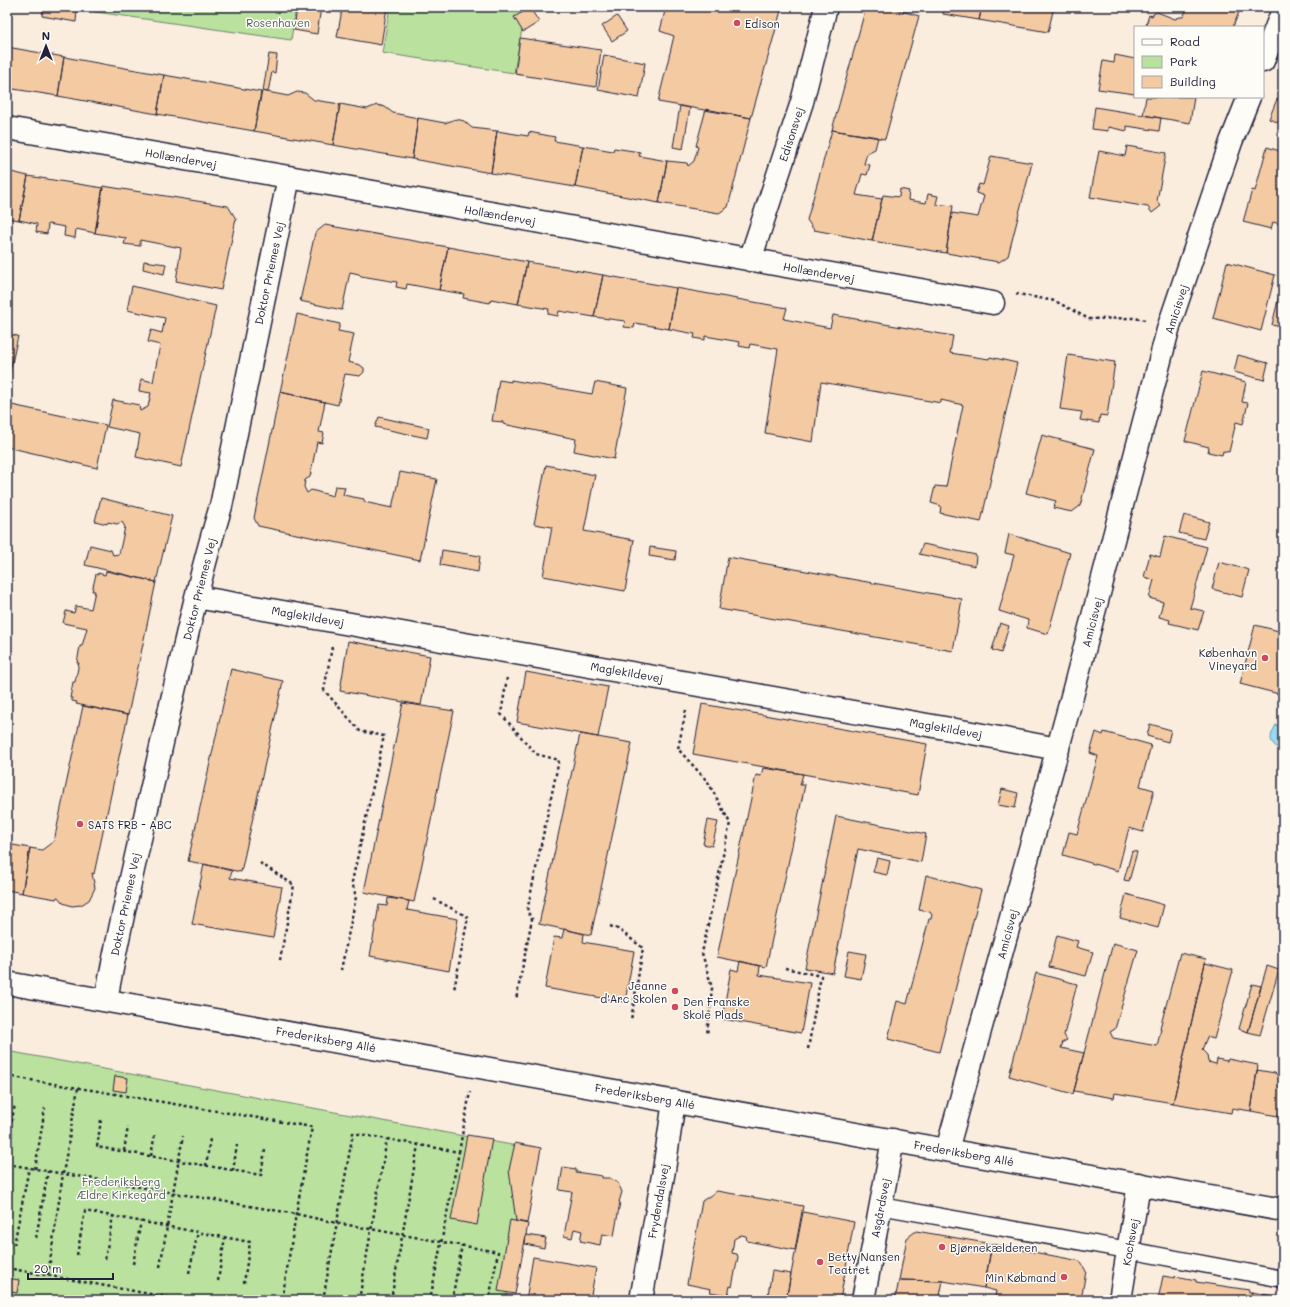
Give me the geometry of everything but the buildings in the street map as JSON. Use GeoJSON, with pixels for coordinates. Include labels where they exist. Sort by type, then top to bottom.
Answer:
{"type":"FeatureCollection","features":[{"type":"Feature","properties":{"kind":"street","name":"Edisonsvej"},"geometry":{"type":"LineString","coordinates":[[750,260],[802,102],[826,7]]}},
{"type":"Feature","properties":{"kind":"street"},"geometry":{"type":"LineString","coordinates":[[1264,58],[1283,10]]}},
{"type":"Feature","properties":{"kind":"street","name":"Amicisvej"},"geometry":{"type":"LineString","coordinates":[[947,1150],[1058,749],[1170,326],[1231,142],[1249,98]]}},
{"type":"Feature","properties":{"kind":"street","name":"Hollændervej"},"geometry":{"type":"LineString","coordinates":[[7,128],[993,303]]}},
{"type":"Feature","properties":{"kind":"street","name":"Doktor Priemes Vej"},"geometry":{"type":"LineString","coordinates":[[106,1000],[119,930],[196,597],[210,541],[221,506],[288,177]]}},
{"type":"Feature","properties":{"kind":"street","name":"Maglekildevej"},"geometry":{"type":"LineString","coordinates":[[196,597],[691,683],[1058,749]]}},
{"type":"Feature","properties":{"kind":"street","name":"Frederiksberg Allé"},"geometry":{"type":"LineString","coordinates":[[7,982],[1283,1210]]}},
{"type":"Feature","properties":{"kind":"street","name":"Frydendalsvej"},"geometry":{"type":"LineString","coordinates":[[641,1300],[664,1170],[674,1101]]}},
{"type":"Feature","properties":{"kind":"street","name":"Asgårdsvej"},"geometry":{"type":"LineString","coordinates":[[863,1300],[893,1140]]}},
{"type":"Feature","properties":{"kind":"street","name":"Kochsvej"},"geometry":{"type":"LineString","coordinates":[[1120,1300],[1139,1184]]}},
{"type":"Feature","properties":{"kind":"lane"},"geometry":{"type":"LineString","coordinates":[[880,1206],[1283,1279]]}},
{"type":"Feature","properties":{"kind":"path"},"geometry":{"type":"LineString","coordinates":[[993,303],[1018,294],[1056,301],[1089,319],[1133,318],[1170,326]]}},
{"type":"Feature","properties":{"kind":"path"},"geometry":{"type":"LineString","coordinates":[[336,621],[324,690],[360,732],[384,736],[352,882],[356,897],[341,970]]}},
{"type":"Feature","properties":{"kind":"path"},"geometry":{"type":"LineString","coordinates":[[512,652],[501,714],[536,754],[559,760],[527,911],[532,920],[516,1000]]}},
{"type":"Feature","properties":{"kind":"path"},"geometry":{"type":"LineString","coordinates":[[691,683],[678,749],[708,782],[730,823],[702,953],[712,988],[707,1035]]}},
{"type":"Feature","properties":{"kind":"path"},"geometry":{"type":"LineString","coordinates":[[260,862],[294,885],[280,960]]}},
{"type":"Feature","properties":{"kind":"path"},"geometry":{"type":"LineString","coordinates":[[434,899],[468,917],[454,990]]}},
{"type":"Feature","properties":{"kind":"path"},"geometry":{"type":"LineString","coordinates":[[610,926],[618,929],[643,948],[631,1020]]}},
{"type":"Feature","properties":{"kind":"path"},"geometry":{"type":"LineString","coordinates":[[784,968],[821,976],[808,1052]]}},
{"type":"Feature","properties":{"kind":"path"},"geometry":{"type":"LineString","coordinates":[[430,1300],[476,1066]]}},
{"type":"Feature","properties":{"kind":"path"},"geometry":{"type":"LineString","coordinates":[[7,1076],[312,1127],[282,1300]]}},
{"type":"Feature","properties":{"kind":"path"},"geometry":{"type":"LineString","coordinates":[[48,1275],[78,1088]]}},
{"type":"Feature","properties":{"kind":"path"},"geometry":{"type":"LineString","coordinates":[[7,1145],[15,1104]]}},
{"type":"Feature","properties":{"kind":"path"},"geometry":{"type":"LineString","coordinates":[[35,1169],[45,1108]]}},
{"type":"Feature","properties":{"kind":"path"},"geometry":{"type":"LineString","coordinates":[[101,1120],[97,1147],[261,1175],[266,1150]]}},
{"type":"Feature","properties":{"kind":"path"},"geometry":{"type":"LineString","coordinates":[[124,1151],[128,1127]]}},
{"type":"Feature","properties":{"kind":"path"},"geometry":{"type":"LineString","coordinates":[[152,1156],[156,1133]]}},
{"type":"Feature","properties":{"kind":"path"},"geometry":{"type":"LineString","coordinates":[[323,1300],[353,1133],[459,1152]]}},
{"type":"Feature","properties":{"kind":"path"},"geometry":{"type":"LineString","coordinates":[[160,1267],[183,1136]]}},
{"type":"Feature","properties":{"kind":"path"},"geometry":{"type":"LineString","coordinates":[[206,1166],[210,1139]]}},
{"type":"Feature","properties":{"kind":"path"},"geometry":{"type":"LineString","coordinates":[[359,1300],[387,1139]]}},
{"type":"Feature","properties":{"kind":"path"},"geometry":{"type":"LineString","coordinates":[[233,1171],[237,1145]]}},
{"type":"Feature","properties":{"kind":"path"},"geometry":{"type":"LineString","coordinates":[[391,1300],[418,1145]]}},
{"type":"Feature","properties":{"kind":"path"},"geometry":{"type":"LineString","coordinates":[[7,1164],[296,1214],[337,1223],[498,1252],[489,1300]]}},
{"type":"Feature","properties":{"kind":"path"},"geometry":{"type":"LineString","coordinates":[[14,1245],[29,1168]]}},
{"type":"Feature","properties":{"kind":"path"},"geometry":{"type":"LineString","coordinates":[[36,1238],[48,1171]]}},
{"type":"Feature","properties":{"kind":"path"},"geometry":{"type":"LineString","coordinates":[[77,1255],[85,1211],[250,1242],[244,1283]]}},
{"type":"Feature","properties":{"kind":"path"},"geometry":{"type":"LineString","coordinates":[[104,1259],[113,1216]]}},
{"type":"Feature","properties":{"kind":"path"},"geometry":{"type":"LineString","coordinates":[[133,1264],[141,1221]]}},
{"type":"Feature","properties":{"kind":"path"},"geometry":{"type":"LineString","coordinates":[[189,1273],[198,1232]]}},
{"type":"Feature","properties":{"kind":"path"},"geometry":{"type":"LineString","coordinates":[[218,1281],[225,1237]]}},
{"type":"Feature","properties":{"kind":"path"},"geometry":{"type":"LineString","coordinates":[[452,1300],[462,1245]]}},
{"type":"Feature","properties":{"kind":"path"},"geometry":{"type":"LineString","coordinates":[[7,1268],[183,1300]]}},
{"type":"Feature","properties":{"kind":"green space","name":"Rosenhaven"},"geometry":{"type":"Polygon","coordinates":[[[61,7],[296,7],[291,40],[61,7]]]}},
{"type":"Feature","properties":{"kind":"green space"},"geometry":{"type":"Polygon","coordinates":[[[390,7],[526,7],[514,73],[382,53],[390,7]]]}},
{"type":"Feature","properties":{"kind":"green space","name":"Frederiksberg Ældre Kirkegård"},"geometry":{"type":"Polygon","coordinates":[[[7,1051],[533,1149],[506,1300],[7,1300],[7,1051]]]}},
{"type":"Feature","properties":{"kind":"water"},"geometry":{"type":"Polygon","coordinates":[[[1283,724],[1282,750],[1274,745],[1271,736],[1276,725],[1283,724]]]}},
{"type":"Feature","properties":{"kind":"place","name":"Edison"},"geometry":{"type":"Point","coordinates":[737,23]}},
{"type":"Feature","properties":{"kind":"place","name":"København Vineyard"},"geometry":{"type":"Point","coordinates":[1265,658]}},
{"type":"Feature","properties":{"kind":"place","name":"SATS FRB - ABC"},"geometry":{"type":"Point","coordinates":[80,824]}},
{"type":"Feature","properties":{"kind":"place","name":"Jeanne d'Arc Skolen"},"geometry":{"type":"Point","coordinates":[675,991]}},
{"type":"Feature","properties":{"kind":"place","name":"Den Franske Skole Plads"},"geometry":{"type":"Point","coordinates":[675,1007]}},
{"type":"Feature","properties":{"kind":"place","name":"Bjørnekælderen"},"geometry":{"type":"Point","coordinates":[942,1247]}},
{"type":"Feature","properties":{"kind":"place","name":"Betty Nansen Teatret"},"geometry":{"type":"Point","coordinates":[820,1262]}},
{"type":"Feature","properties":{"kind":"place","name":"Min Købmand"},"geometry":{"type":"Point","coordinates":[1064,1277]}}]}
